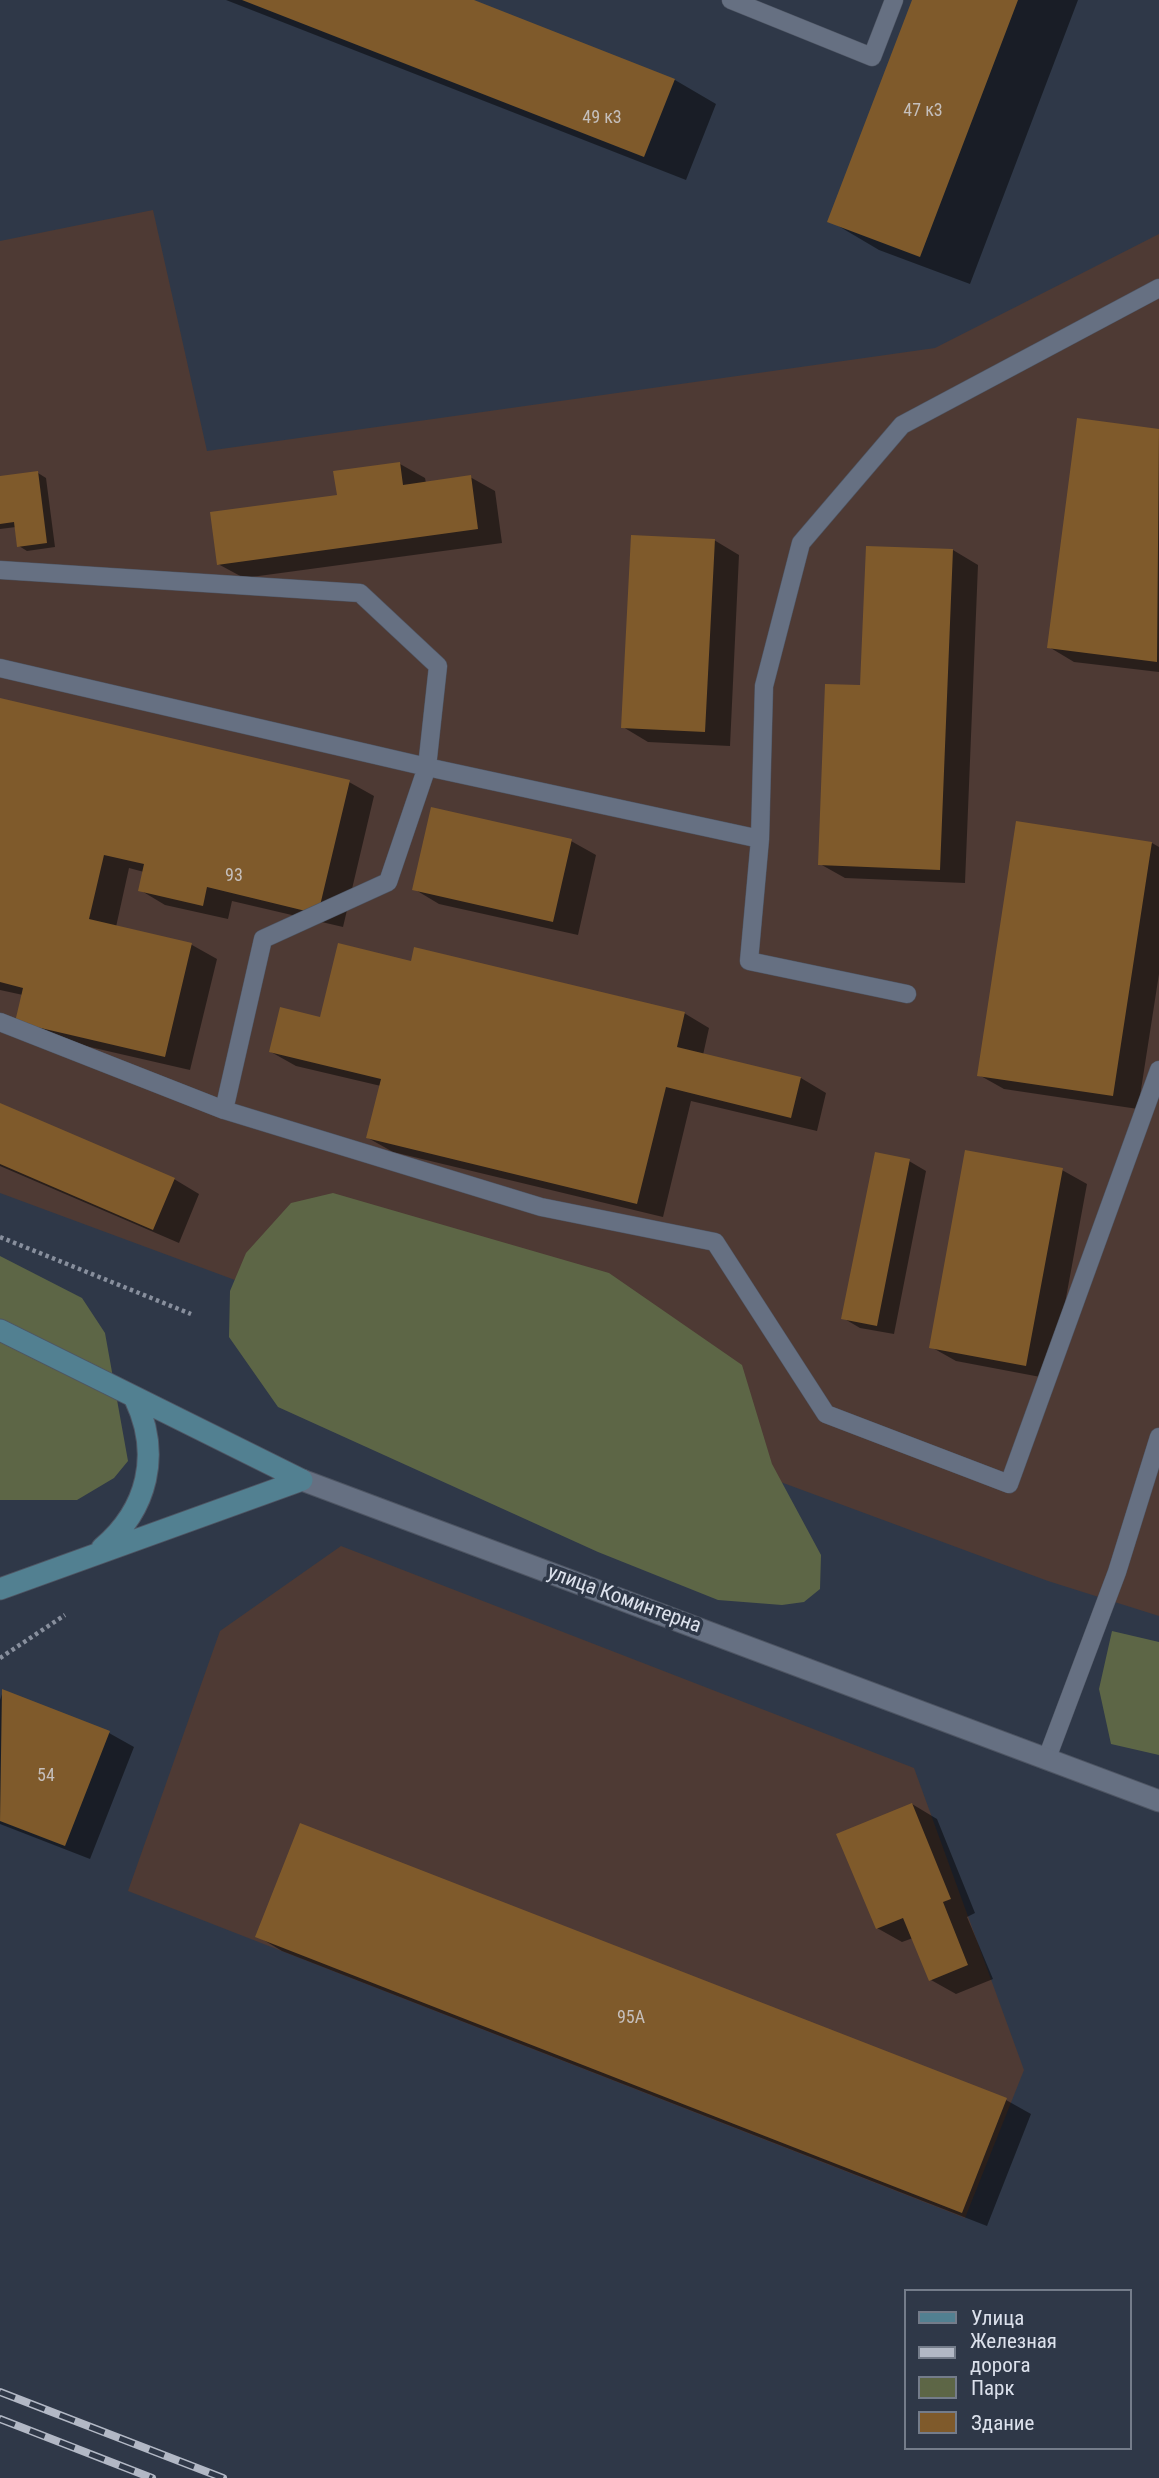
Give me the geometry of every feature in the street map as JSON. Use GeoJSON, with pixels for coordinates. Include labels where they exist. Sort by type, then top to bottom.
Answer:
{"type":"FeatureCollection","features":[{"type":"Feature","properties":{"kind":"street"},"geometry":{"type":"LineString","coordinates":[[0,1330],[302,1480]]}},
{"type":"Feature","properties":{"kind":"street"},"geometry":{"type":"LineString","coordinates":[[88,1557],[121,1531],[144,1488],[149,1467],[148,1439],[135,1399]]}},
{"type":"Feature","properties":{"kind":"street"},"geometry":{"type":"LineString","coordinates":[[0,1589],[302,1480]]}},
{"type":"Feature","properties":{"kind":"street","name":"улица Коминтерна"},"geometry":{"type":"LineString","coordinates":[[302,1480],[1159,1801]]}},
{"type":"Feature","properties":{"kind":"lane"},"geometry":{"type":"LineString","coordinates":[[731,0],[872,57],[894,0]]}},
{"type":"Feature","properties":{"kind":"lane"},"geometry":{"type":"LineString","coordinates":[[907,994],[749,961],[760,839],[764,686],[801,543],[902,425],[1159,288]]}},
{"type":"Feature","properties":{"kind":"lane"},"geometry":{"type":"LineString","coordinates":[[0,570],[360,593],[438,666],[427,767],[388,882],[263,939],[223,1110]]}},
{"type":"Feature","properties":{"kind":"lane"},"geometry":{"type":"LineString","coordinates":[[0,668],[427,767],[760,839]]}},
{"type":"Feature","properties":{"kind":"lane"},"geometry":{"type":"LineString","coordinates":[[0,1022],[223,1110],[541,1207],[715,1242],[826,1414],[1009,1484],[1159,1070]]}},
{"type":"Feature","properties":{"kind":"lane"},"geometry":{"type":"LineString","coordinates":[[1047,1758],[1117,1572],[1159,1437]]}},
{"type":"Feature","properties":{"kind":"path"},"geometry":{"type":"LineString","coordinates":[[0,1237],[191,1314]]}},
{"type":"Feature","properties":{"kind":"path"},"geometry":{"type":"LineString","coordinates":[[0,1658],[65,1615]]}},
{"type":"Feature","properties":{"kind":"shaded area"},"geometry":{"type":"Polygon","coordinates":[[[153,210],[207,451],[935,348],[1159,234],[1159,1616],[1048,1581],[0,1193],[0,241],[153,210]]]}},
{"type":"Feature","properties":{"kind":"shaded area"},"geometry":{"type":"Polygon","coordinates":[[[341,1546],[914,1768],[1024,2070],[965,2218],[128,1891],[220,1631],[341,1546]]]}},
{"type":"Feature","properties":{"kind":"green space"},"geometry":{"type":"Polygon","coordinates":[[[333,1193],[609,1273],[742,1365],[772,1464],[821,1555],[820,1589],[804,1602],[782,1605],[718,1600],[598,1552],[278,1407],[229,1337],[230,1291],[246,1253],[291,1203],[333,1193]]]}},
{"type":"Feature","properties":{"kind":"green space"},"geometry":{"type":"Polygon","coordinates":[[[0,1256],[82,1298],[105,1333],[128,1461],[114,1478],[77,1500],[0,1500],[0,1256]]]}},
{"type":"Feature","properties":{"kind":"green space"},"geometry":{"type":"Polygon","coordinates":[[[1112,1631],[1159,1642],[1159,1755],[1111,1744],[1099,1689],[1112,1631]]]}},
{"type":"Feature","properties":{"kind":"building"},"geometry":{"type":"Polygon","coordinates":[[[242,0],[474,0],[675,79],[644,157],[242,0]]]}},
{"type":"Feature","properties":{"kind":"building"},"geometry":{"type":"Polygon","coordinates":[[[912,0],[1018,0],[920,257],[827,222],[912,0]]]}},
{"type":"Feature","properties":{"kind":"building"},"geometry":{"type":"Polygon","coordinates":[[[1077,418],[1159,429],[1157,662],[1047,648],[1077,418]]]}},
{"type":"Feature","properties":{"kind":"building"},"geometry":{"type":"Polygon","coordinates":[[[400,462],[403,485],[471,475],[478,529],[217,565],[210,512],[337,495],[333,471],[400,462]]]}},
{"type":"Feature","properties":{"kind":"building"},"geometry":{"type":"Polygon","coordinates":[[[38,471],[47,543],[17,547],[14,522],[0,524],[0,476],[38,471]]]}},
{"type":"Feature","properties":{"kind":"building"},"geometry":{"type":"Polygon","coordinates":[[[631,535],[715,539],[705,732],[621,728],[631,535]]]}},
{"type":"Feature","properties":{"kind":"building"},"geometry":{"type":"Polygon","coordinates":[[[866,546],[953,549],[940,870],[818,865],[825,684],[860,685],[866,546]]]}},
{"type":"Feature","properties":{"kind":"building"},"geometry":{"type":"Polygon","coordinates":[[[0,698],[350,780],[318,914],[207,887],[203,906],[138,891],[144,864],[104,855],[89,919],[192,943],[165,1057],[15,1022],[23,988],[0,982],[0,698]]]}},
{"type":"Feature","properties":{"kind":"building"},"geometry":{"type":"Polygon","coordinates":[[[431,807],[572,839],[553,922],[412,890],[431,807]]]}},
{"type":"Feature","properties":{"kind":"building"},"geometry":{"type":"Polygon","coordinates":[[[1016,821],[1152,842],[1113,1096],[977,1076],[1016,821]]]}},
{"type":"Feature","properties":{"kind":"building"},"geometry":{"type":"Polygon","coordinates":[[[338,943],[411,961],[414,947],[685,1012],[677,1047],[801,1077],[791,1118],[666,1087],[637,1204],[366,1138],[381,1079],[269,1052],[280,1007],[320,1017],[338,943]]]}},
{"type":"Feature","properties":{"kind":"building"},"geometry":{"type":"Polygon","coordinates":[[[0,1103],[175,1178],[153,1230],[0,1164],[0,1103]]]}},
{"type":"Feature","properties":{"kind":"building"},"geometry":{"type":"Polygon","coordinates":[[[965,1150],[1063,1168],[1026,1366],[929,1348],[965,1150]]]}},
{"type":"Feature","properties":{"kind":"building"},"geometry":{"type":"Polygon","coordinates":[[[875,1152],[910,1159],[877,1326],[841,1319],[875,1152]]]}},
{"type":"Feature","properties":{"kind":"building"},"geometry":{"type":"Polygon","coordinates":[[[2,1689],[110,1731],[65,1846],[0,1821],[2,1689]]]}},
{"type":"Feature","properties":{"kind":"building"},"geometry":{"type":"Polygon","coordinates":[[[912,1803],[951,1899],[943,1902],[968,1965],[929,1981],[903,1918],[876,1929],[836,1834],[912,1803]]]}},
{"type":"Feature","properties":{"kind":"building"},"geometry":{"type":"Polygon","coordinates":[[[300,1823],[1007,2098],[962,2213],[255,1937],[300,1823]]]}},
{"type":"Feature","properties":{"kind":"railway"},"geometry":{"type":"LineString","coordinates":[[0,2392],[223,2478]]}},
{"type":"Feature","properties":{"kind":"railway"},"geometry":{"type":"LineString","coordinates":[[0,2419],[152,2478]]}}]}
